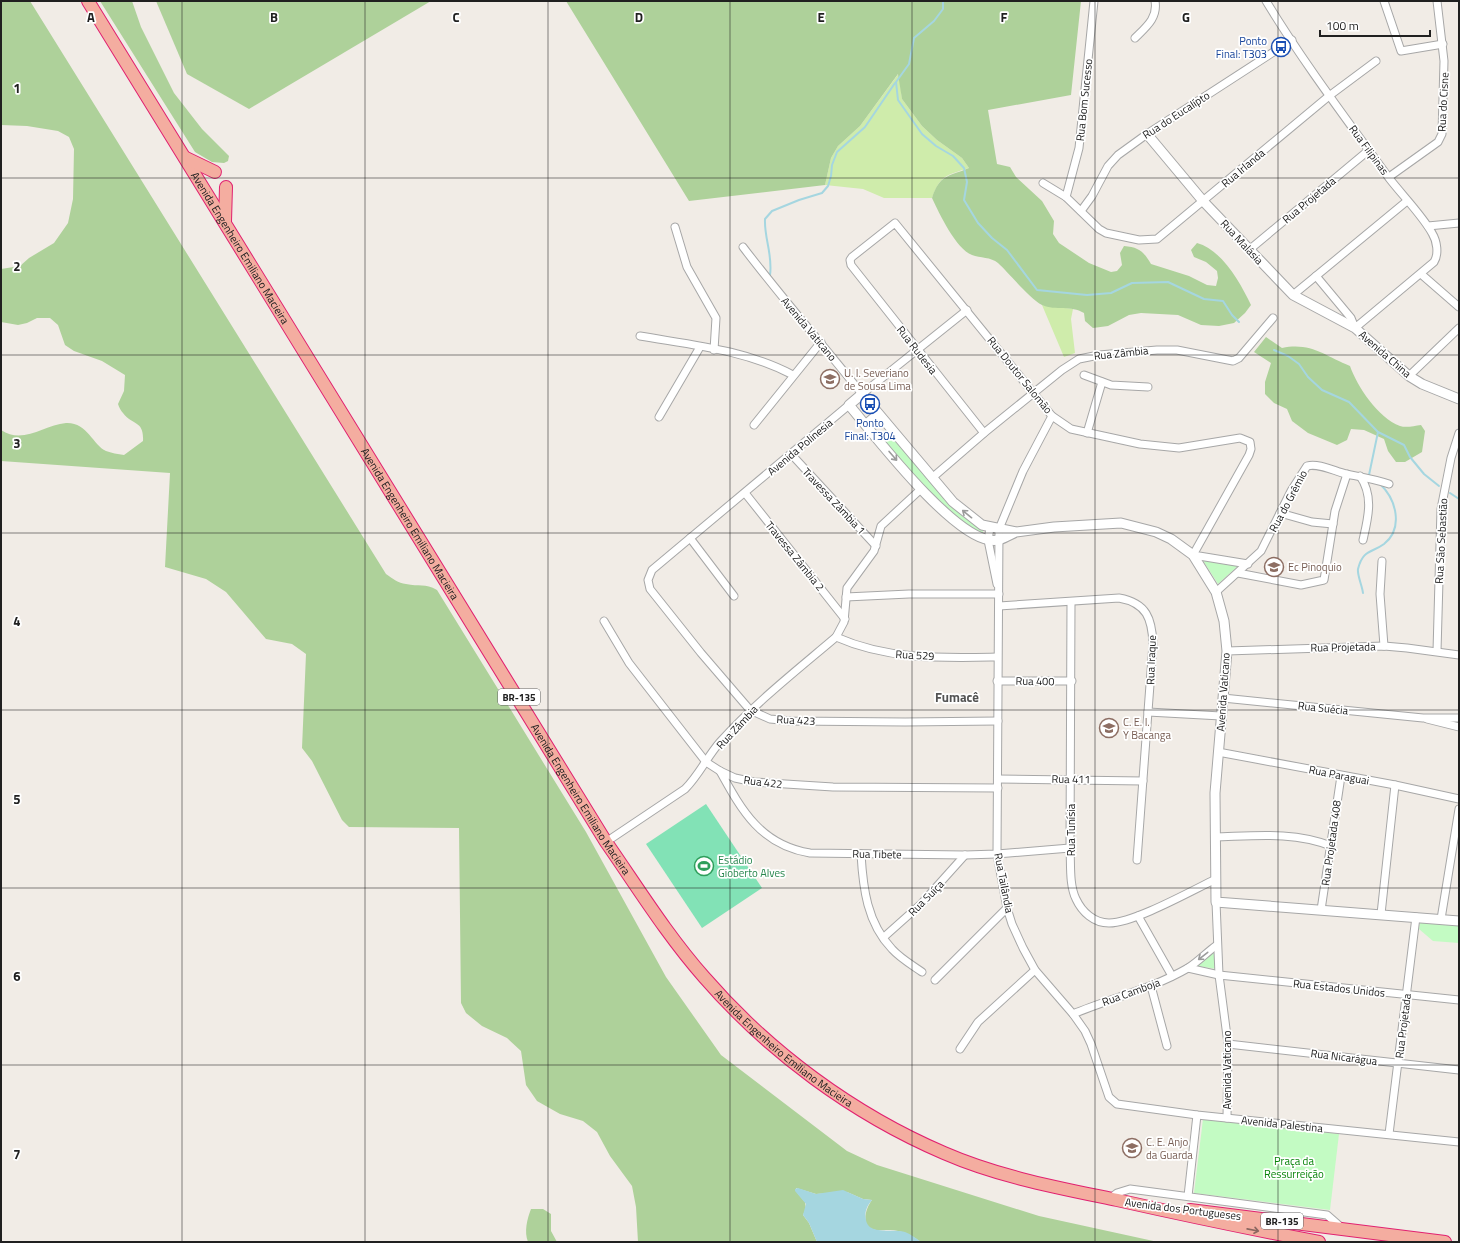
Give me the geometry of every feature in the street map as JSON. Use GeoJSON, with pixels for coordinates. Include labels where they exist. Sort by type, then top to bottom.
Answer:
{"type":"FeatureCollection","features":[{"type":"Feature","properties":{"kind":"highway","name":"Avenida Engenheiro Emiliano Macieira"},"geometry":{"type":"LineString","coordinates":[[88,1],[606,842],[679,948],[704,978],[742,1018],[776,1049],[834,1093],[921,1142],[967,1162],[1008,1175],[1114,1200]]}},
{"type":"Feature","properties":{"kind":"highway"},"geometry":{"type":"LineString","coordinates":[[184,156],[215,172]]}},
{"type":"Feature","properties":{"kind":"highway"},"geometry":{"type":"LineString","coordinates":[[226,187],[226,223]]}},
{"type":"Feature","properties":{"kind":"highway","name":"Avenida dos Portugueses"},"geometry":{"type":"LineString","coordinates":[[1114,1200],[1445,1242]]}},
{"type":"Feature","properties":{"kind":"highway","name":"Avenida dos Portugueses"},"geometry":{"type":"LineString","coordinates":[[1114,1200],[1213,1222],[1319,1242]]}},
{"type":"Feature","properties":{"kind":"highway"},"geometry":{"type":"LineString","coordinates":[[1326,1242],[1330,1235],[1338,1232],[1375,1237],[1399,1236]]}},
{"type":"Feature","properties":{"kind":"street","name":"Rua Bom Sucesso"},"geometry":{"type":"LineString","coordinates":[[1066,197],[1079,148],[1094,1]]}},
{"type":"Feature","properties":{"kind":"street"},"geometry":{"type":"LineString","coordinates":[[1135,38],[1155,16],[1155,1]]}},
{"type":"Feature","properties":{"kind":"street","name":"Rua Filipinas"},"geometry":{"type":"LineString","coordinates":[[1266,1],[1329,96],[1407,201],[1433,233],[1437,255],[1434,262],[1422,274]]}},
{"type":"Feature","properties":{"kind":"street"},"geometry":{"type":"LineString","coordinates":[[1384,1],[1401,51],[1443,44]]}},
{"type":"Feature","properties":{"kind":"street","name":"Rua do Cisne"},"geometry":{"type":"LineString","coordinates":[[1389,177],[1440,139],[1445,81],[1443,44],[1437,1]]}},
{"type":"Feature","properties":{"kind":"street","name":"Rua do Eucalípto"},"geometry":{"type":"LineString","coordinates":[[1081,211],[1092,196],[1108,166],[1118,155],[1146,134],[1292,40]]}},
{"type":"Feature","properties":{"kind":"street","name":"Rua Irlanda"},"geometry":{"type":"LineString","coordinates":[[1081,211],[1099,229],[1106,233],[1139,240],[1157,239],[1329,96],[1376,61]]}},
{"type":"Feature","properties":{"kind":"street","name":"Rua Malásia"},"geometry":{"type":"LineString","coordinates":[[1146,134],[1203,201],[1293,295],[1355,328]]}},
{"type":"Feature","properties":{"kind":"street","name":"Rua Projetada"},"geometry":{"type":"LineString","coordinates":[[1249,250],[1369,150]]}},
{"type":"Feature","properties":{"kind":"street"},"geometry":{"type":"LineString","coordinates":[[1043,183],[1066,197],[1081,211]]}},
{"type":"Feature","properties":{"kind":"street"},"geometry":{"type":"LineString","coordinates":[[1293,295],[1407,201]]}},
{"type":"Feature","properties":{"kind":"street"},"geometry":{"type":"LineString","coordinates":[[1428,226],[1459,223]]}},
{"type":"Feature","properties":{"kind":"street","name":"Rua Doutor Salomão"},"geometry":{"type":"LineString","coordinates":[[851,265],[850,260],[852,256],[892,225],[898,224],[1052,416],[1071,429],[1161,447],[1193,447],[1240,438],[1250,442],[1251,449],[1249,455],[1193,555]]}},
{"type":"Feature","properties":{"kind":"street"},"geometry":{"type":"LineString","coordinates":[[675,227],[687,267],[716,318],[714,350]]}},
{"type":"Feature","properties":{"kind":"street","name":"Avenida Vaticano"},"geometry":{"type":"LineString","coordinates":[[743,247],[775,290],[821,342],[932,478],[965,513],[990,528],[1016,532],[1054,526],[1121,523],[1156,532],[1171,539],[1193,555],[1216,592],[1224,621],[1227,651],[1218,752],[1215,837],[1217,945],[1219,975],[1228,1044],[1227,1118]]}},
{"type":"Feature","properties":{"kind":"street","name":"Rua Rudesia"},"geometry":{"type":"LineString","coordinates":[[851,265],[917,351],[984,433]]}},
{"type":"Feature","properties":{"kind":"street"},"geometry":{"type":"LineString","coordinates":[[1316,276],[1351,318],[1355,328],[1422,274],[1459,307]]}},
{"type":"Feature","properties":{"kind":"street","name":"Avenida Polinesia"},"geometry":{"type":"LineString","coordinates":[[652,570],[792,455],[862,394],[967,310]]}},
{"type":"Feature","properties":{"kind":"street","name":"Rua Zâmbia"},"geometry":{"type":"LineString","coordinates":[[932,478],[984,433],[1071,364],[1086,357],[1157,350],[1177,350],[1230,361],[1239,358],[1273,318]]}},
{"type":"Feature","properties":{"kind":"street","name":"Avenida China"},"geometry":{"type":"LineString","coordinates":[[1355,328],[1409,376],[1427,386],[1459,398]]}},
{"type":"Feature","properties":{"kind":"street"},"geometry":{"type":"LineString","coordinates":[[1409,376],[1459,328]]}},
{"type":"Feature","properties":{"kind":"street"},"geometry":{"type":"LineString","coordinates":[[640,336],[758,359],[793,375]]}},
{"type":"Feature","properties":{"kind":"street"},"geometry":{"type":"LineString","coordinates":[[754,425],[821,342]]}},
{"type":"Feature","properties":{"kind":"street"},"geometry":{"type":"LineString","coordinates":[[660,417],[700,347]]}},
{"type":"Feature","properties":{"kind":"street"},"geometry":{"type":"LineString","coordinates":[[1084,375],[1102,382],[1119,386],[1148,387]]}},
{"type":"Feature","properties":{"kind":"street"},"geometry":{"type":"LineString","coordinates":[[1087,433],[1102,382]]}},
{"type":"Feature","properties":{"kind":"street","name":"Avenida Vaticano"},"geometry":{"type":"LineString","coordinates":[[849,405],[935,504],[970,533],[988,540],[999,540],[1016,532]]}},
{"type":"Feature","properties":{"kind":"street"},"geometry":{"type":"LineString","coordinates":[[865,424],[878,413]]}},
{"type":"Feature","properties":{"kind":"street"},"geometry":{"type":"LineString","coordinates":[[999,530],[1023,471],[1052,416]]}},
{"type":"Feature","properties":{"kind":"street","name":"Rua São Sebastião"},"geometry":{"type":"LineString","coordinates":[[1437,651],[1441,509],[1451,458],[1459,433]]}},
{"type":"Feature","properties":{"kind":"street","name":"Travessa Zâmbia 1"},"geometry":{"type":"LineString","coordinates":[[792,455],[876,546]]}},
{"type":"Feature","properties":{"kind":"street","name":"Rua do Grêmio"},"geometry":{"type":"LineString","coordinates":[[1216,592],[1248,564],[1266,544],[1280,513],[1307,466],[1319,466],[1389,484]]}},
{"type":"Feature","properties":{"kind":"street"},"geometry":{"type":"LineString","coordinates":[[1238,573],[1301,586],[1324,580],[1335,511],[1347,474]]}},
{"type":"Feature","properties":{"kind":"street"},"geometry":{"type":"LineString","coordinates":[[1360,476],[1367,486],[1369,497],[1368,516],[1363,540]]}},
{"type":"Feature","properties":{"kind":"street","name":"Rua Zâmbia"},"geometry":{"type":"LineString","coordinates":[[606,842],[685,789],[694,780],[719,744],[750,710],[836,637],[845,619],[846,597],[850,583],[865,565],[876,546],[881,526],[921,489]]}},
{"type":"Feature","properties":{"kind":"street","name":"Travessa Zâmbia 2"},"geometry":{"type":"LineString","coordinates":[[745,494],[845,619]]}},
{"type":"Feature","properties":{"kind":"street"},"geometry":{"type":"LineString","coordinates":[[1280,513],[1312,522],[1333,524]]}},
{"type":"Feature","properties":{"kind":"street","name":"Rua Tailândia"},"geometry":{"type":"LineString","coordinates":[[990,528],[988,540],[999,594]]}},
{"type":"Feature","properties":{"kind":"street","name":"Rua Tailândia"},"geometry":{"type":"LineString","coordinates":[[999,530],[997,657],[997,854],[1007,908],[1012,924],[1035,970],[1073,1014],[1091,1044],[1109,1097]]}},
{"type":"Feature","properties":{"kind":"street"},"geometry":{"type":"LineString","coordinates":[[690,538],[734,596]]}},
{"type":"Feature","properties":{"kind":"street"},"geometry":{"type":"LineString","coordinates":[[1193,555],[1248,564]]}},
{"type":"Feature","properties":{"kind":"street"},"geometry":{"type":"LineString","coordinates":[[1382,562],[1380,594],[1384,646]]}},
{"type":"Feature","properties":{"kind":"street","name":"Rua 423"},"geometry":{"type":"LineString","coordinates":[[652,570],[648,580],[650,589],[750,710],[770,719],[791,721],[998,721]]}},
{"type":"Feature","properties":{"kind":"street"},"geometry":{"type":"LineString","coordinates":[[846,597],[909,594],[999,594]]}},
{"type":"Feature","properties":{"kind":"street","name":"Rua Iraque"},"geometry":{"type":"LineString","coordinates":[[999,606],[1119,598],[1135,603],[1146,613],[1150,621],[1153,644],[1137,860]]}},
{"type":"Feature","properties":{"kind":"street","name":"Rua Tunísia"},"geometry":{"type":"LineString","coordinates":[[1071,602],[1072,681],[1070,848],[1074,892],[1080,906],[1086,914],[1095,920],[1108,923],[1138,916],[1216,879]]}},
{"type":"Feature","properties":{"kind":"street","name":"Rua 422"},"geometry":{"type":"LineString","coordinates":[[604,621],[629,663],[706,762],[735,778],[754,782],[825,787],[998,788]]}},
{"type":"Feature","properties":{"kind":"street","name":"Rua 529"},"geometry":{"type":"LineString","coordinates":[[836,637],[861,647],[894,654],[997,657]]}},
{"type":"Feature","properties":{"kind":"street","name":"Rua Projetada"},"geometry":{"type":"LineString","coordinates":[[1227,651],[1384,646],[1437,651],[1459,655]]}},
{"type":"Feature","properties":{"kind":"street","name":"Rua 400"},"geometry":{"type":"LineString","coordinates":[[997,680],[1072,681]]}},
{"type":"Feature","properties":{"kind":"street","name":"Rua Suécia"},"geometry":{"type":"LineString","coordinates":[[1223,698],[1423,718],[1459,718]]}},
{"type":"Feature","properties":{"kind":"street"},"geometry":{"type":"LineString","coordinates":[[1148,712],[1221,716]]}},
{"type":"Feature","properties":{"kind":"street","name":"Rua Suécia"},"geometry":{"type":"LineString","coordinates":[[1423,718],[1459,727]]}},
{"type":"Feature","properties":{"kind":"street","name":"Rua Paraguai"},"geometry":{"type":"LineString","coordinates":[[1218,752],[1340,776],[1395,785],[1459,800]]}},
{"type":"Feature","properties":{"kind":"street","name":"Rua Tibete"},"geometry":{"type":"LineString","coordinates":[[720,771],[737,802],[747,816],[773,840],[794,850],[810,853],[966,855],[1070,848]]}},
{"type":"Feature","properties":{"kind":"street","name":"Rua Projetada 408"},"geometry":{"type":"LineString","coordinates":[[1321,910],[1340,776]]}},
{"type":"Feature","properties":{"kind":"street","name":"Rua 411"},"geometry":{"type":"LineString","coordinates":[[998,778],[1143,781]]}},
{"type":"Feature","properties":{"kind":"street"},"geometry":{"type":"LineString","coordinates":[[1381,914],[1395,785]]}},
{"type":"Feature","properties":{"kind":"street"},"geometry":{"type":"LineString","coordinates":[[1440,919],[1459,808]]}},
{"type":"Feature","properties":{"kind":"street"},"geometry":{"type":"LineString","coordinates":[[1215,837],[1289,836],[1311,840],[1331,846]]}},
{"type":"Feature","properties":{"kind":"street"},"geometry":{"type":"LineString","coordinates":[[862,854],[866,901],[884,937],[892,949],[922,972]]}},
{"type":"Feature","properties":{"kind":"street","name":"Rua Suíça"},"geometry":{"type":"LineString","coordinates":[[884,937],[921,904],[966,855]]}},
{"type":"Feature","properties":{"kind":"street"},"geometry":{"type":"LineString","coordinates":[[1216,902],[1459,921]]}},
{"type":"Feature","properties":{"kind":"street"},"geometry":{"type":"LineString","coordinates":[[935,980],[1007,908]]}},
{"type":"Feature","properties":{"kind":"street"},"geometry":{"type":"LineString","coordinates":[[1138,916],[1172,976]]}},
{"type":"Feature","properties":{"kind":"street","name":"Rua Projetada"},"geometry":{"type":"LineString","coordinates":[[1389,1134],[1416,917]]}},
{"type":"Feature","properties":{"kind":"street","name":"Rua Camboja"},"geometry":{"type":"LineString","coordinates":[[1073,1014],[1151,986],[1172,976],[1188,968],[1217,945]]}},
{"type":"Feature","properties":{"kind":"street"},"geometry":{"type":"LineString","coordinates":[[1188,968],[1219,975]]}},
{"type":"Feature","properties":{"kind":"street"},"geometry":{"type":"LineString","coordinates":[[960,1049],[978,1022],[1035,970]]}},
{"type":"Feature","properties":{"kind":"street","name":"Rua Estados Unidos"},"geometry":{"type":"LineString","coordinates":[[1219,975],[1459,1000]]}},
{"type":"Feature","properties":{"kind":"street"},"geometry":{"type":"LineString","coordinates":[[1151,986],[1167,1046]]}},
{"type":"Feature","properties":{"kind":"street","name":"Rua Nicarágua"},"geometry":{"type":"LineString","coordinates":[[1228,1044],[1459,1070]]}},
{"type":"Feature","properties":{"kind":"street","name":"Avenida Palestina"},"geometry":{"type":"LineString","coordinates":[[1109,1097],[1122,1106],[1459,1142]]}},
{"type":"Feature","properties":{"kind":"street"},"geometry":{"type":"LineString","coordinates":[[1188,1196],[1198,1115]]}},
{"type":"Feature","properties":{"kind":"street"},"geometry":{"type":"LineString","coordinates":[[1114,1200],[1117,1193],[1130,1189],[1188,1196],[1327,1215],[1343,1229]]}},
{"type":"Feature","properties":{"kind":"green space"},"geometry":{"type":"Polygon","coordinates":[[[1,1],[30,1],[386,574],[400,583],[425,586],[437,590],[586,832],[666,977],[721,1055],[847,1151],[877,1165],[1039,1216],[1158,1242],[921,1242],[910,1235],[901,1232],[871,1229],[865,1218],[867,1208],[872,1200],[863,1199],[847,1192],[816,1194],[796,1188],[798,1194],[805,1202],[806,1209],[803,1215],[809,1223],[817,1242],[638,1242],[636,1207],[632,1186],[610,1156],[597,1132],[583,1121],[560,1114],[537,1101],[526,1085],[521,1051],[507,1038],[482,1026],[466,1013],[461,1003],[459,828],[349,827],[342,820],[312,761],[302,748],[306,654],[292,644],[266,639],[226,592],[206,579],[165,567],[170,473],[1,461],[1,430],[17,436],[34,433],[58,424],[73,424],[79,426],[89,434],[101,448],[112,453],[124,455],[143,441],[143,434],[140,426],[127,417],[118,404],[124,391],[125,375],[102,361],[74,351],[65,345],[58,325],[50,318],[37,318],[27,323],[18,325],[1,322],[1,269],[20,266],[29,258],[54,243],[68,223],[73,199],[74,149],[69,137],[58,131],[27,126],[1,125],[1,1]]]}},
{"type":"Feature","properties":{"kind":"green space"},"geometry":{"type":"Polygon","coordinates":[[[100,1],[132,1],[141,27],[174,93],[202,129],[229,156],[228,161],[224,163],[212,162],[195,152],[100,1]]]}},
{"type":"Feature","properties":{"kind":"green space"},"geometry":{"type":"Polygon","coordinates":[[[156,1],[431,1],[249,109],[187,74],[156,1]]]}},
{"type":"Feature","properties":{"kind":"green space"},"geometry":{"type":"Polygon","coordinates":[[[566,1],[1081,1],[1071,95],[988,110],[997,164],[1010,167],[1016,177],[1042,201],[1054,221],[1053,234],[1059,243],[1089,263],[1111,272],[1117,271],[1122,265],[1120,253],[1124,246],[1140,251],[1146,256],[1151,264],[1189,276],[1207,285],[1216,286],[1218,278],[1217,271],[1206,262],[1194,257],[1191,250],[1197,243],[1214,252],[1229,268],[1236,277],[1251,305],[1234,323],[1219,326],[1201,325],[1178,315],[1141,313],[1129,315],[1108,326],[1093,328],[1085,321],[1084,313],[1074,309],[1047,307],[1037,302],[998,263],[972,255],[966,251],[960,246],[949,230],[932,198],[938,184],[942,180],[950,175],[969,168],[962,158],[937,140],[922,126],[902,99],[898,74],[860,126],[838,146],[831,158],[825,185],[689,201],[566,1]]]}},
{"type":"Feature","properties":{"kind":"green space"},"geometry":{"type":"Polygon","coordinates":[[[899,73],[902,99],[922,126],[937,140],[962,158],[969,168],[955,172],[941,180],[932,198],[884,198],[863,189],[825,185],[831,158],[838,146],[860,126],[899,73]]]}},
{"type":"Feature","properties":{"kind":"green space"},"geometry":{"type":"Polygon","coordinates":[[[1042,305],[1073,309],[1071,319],[1075,353],[1064,357],[1042,305]]]}},
{"type":"Feature","properties":{"kind":"green space"},"geometry":{"type":"Polygon","coordinates":[[[1266,337],[1282,348],[1310,348],[1350,366],[1363,392],[1376,409],[1384,416],[1402,427],[1421,425],[1425,431],[1422,452],[1405,462],[1396,462],[1388,451],[1384,439],[1364,430],[1351,429],[1347,440],[1337,445],[1308,433],[1292,421],[1287,409],[1274,403],[1265,394],[1265,382],[1271,363],[1254,352],[1266,337]]]}},
{"type":"Feature","properties":{"kind":"green space"},"geometry":{"type":"Polygon","coordinates":[[[886,430],[983,529],[983,534],[950,513],[934,498],[879,436],[886,430]]]}},
{"type":"Feature","properties":{"kind":"green space"},"geometry":{"type":"Polygon","coordinates":[[[1202,559],[1239,565],[1218,584],[1202,559]]]}},
{"type":"Feature","properties":{"kind":"green space","name":"Estádio Gioberto Alves"},"geometry":{"type":"Polygon","coordinates":[[[706,804],[762,888],[702,928],[646,844],[706,804]]]}},
{"type":"Feature","properties":{"kind":"green space"},"geometry":{"type":"Polygon","coordinates":[[[1420,921],[1459,924],[1459,943],[1433,941],[1419,929],[1420,921]]]}},
{"type":"Feature","properties":{"kind":"green space"},"geometry":{"type":"Polygon","coordinates":[[[1216,951],[1217,969],[1197,966],[1216,951]]]}},
{"type":"Feature","properties":{"kind":"green space","name":"Praça da Ressurreição"},"geometry":{"type":"Polygon","coordinates":[[[1203,1119],[1339,1134],[1330,1210],[1194,1193],[1203,1119]]]}},
{"type":"Feature","properties":{"kind":"green space"},"geometry":{"type":"Polygon","coordinates":[[[531,1209],[543,1209],[551,1214],[551,1231],[557,1242],[528,1242],[526,1226],[531,1209]]]}},
{"type":"Feature","properties":{"kind":"water"},"geometry":{"type":"Polygon","coordinates":[[[798,1188],[816,1194],[843,1190],[863,1199],[872,1200],[867,1207],[865,1214],[868,1225],[876,1230],[905,1232],[921,1242],[817,1242],[809,1223],[803,1215],[806,1204],[795,1191],[795,1189],[798,1188]]]}},
{"type":"Feature","properties":{"kind":"waterway"},"geometry":{"type":"LineString","coordinates":[[943,1],[943,9],[934,21],[914,38],[909,64],[896,82],[898,100],[922,134],[936,146],[953,156],[964,168],[967,182],[964,200],[978,223],[992,238],[1007,250],[1037,290],[1087,295],[1111,293],[1132,283],[1168,282],[1204,299],[1223,301],[1232,315],[1239,322]]}},
{"type":"Feature","properties":{"kind":"waterway"},"geometry":{"type":"LineString","coordinates":[[770,275],[771,268],[765,219],[772,211],[799,200],[822,193],[828,186],[832,165],[837,152],[865,127],[895,83]]}},
{"type":"Feature","properties":{"kind":"waterway"},"geometry":{"type":"LineString","coordinates":[[1274,350],[1288,356],[1299,364],[1308,377],[1322,390],[1349,402],[1378,432],[1404,445],[1410,457],[1424,474],[1439,486]]}},
{"type":"Feature","properties":{"kind":"waterway"},"geometry":{"type":"LineString","coordinates":[[1369,475],[1378,432]]}},
{"type":"Feature","properties":{"kind":"waterway"},"geometry":{"type":"LineString","coordinates":[[1363,593],[1358,571],[1362,558],[1368,552],[1384,544],[1394,530],[1396,522],[1394,505],[1386,490],[1380,484]]}},
{"type":"Feature","properties":{"kind":"waterway"},"geometry":{"type":"LineString","coordinates":[[1450,493],[1459,499]]}},
{"type":"Feature","properties":{"kind":"place","name":"Ponto Final: T303"},"geometry":{"type":"Point","coordinates":[1281,47]}},
{"type":"Feature","properties":{"kind":"place","name":"U. I. Severiano de Sousa Lima"},"geometry":{"type":"Point","coordinates":[830,379]}},
{"type":"Feature","properties":{"kind":"place","name":"Ponto Final: T304"},"geometry":{"type":"Point","coordinates":[870,404]}},
{"type":"Feature","properties":{"kind":"place","name":"Ec Pinoquio"},"geometry":{"type":"Point","coordinates":[1274,567]}},
{"type":"Feature","properties":{"kind":"place","name":"C. E. I. Y Bacanga"},"geometry":{"type":"Point","coordinates":[1109,728]}},
{"type":"Feature","properties":{"kind":"place","name":"Estádio Gioberto Alves"},"geometry":{"type":"Point","coordinates":[704,866]}},
{"type":"Feature","properties":{"kind":"place","name":"C. E. Anjo da Guarda"},"geometry":{"type":"Point","coordinates":[1132,1148]}},
{"type":"Feature","properties":{"kind":"district","name":"Fumacê"},"geometry":{"type":"Point","coordinates":[957,697]}}]}
